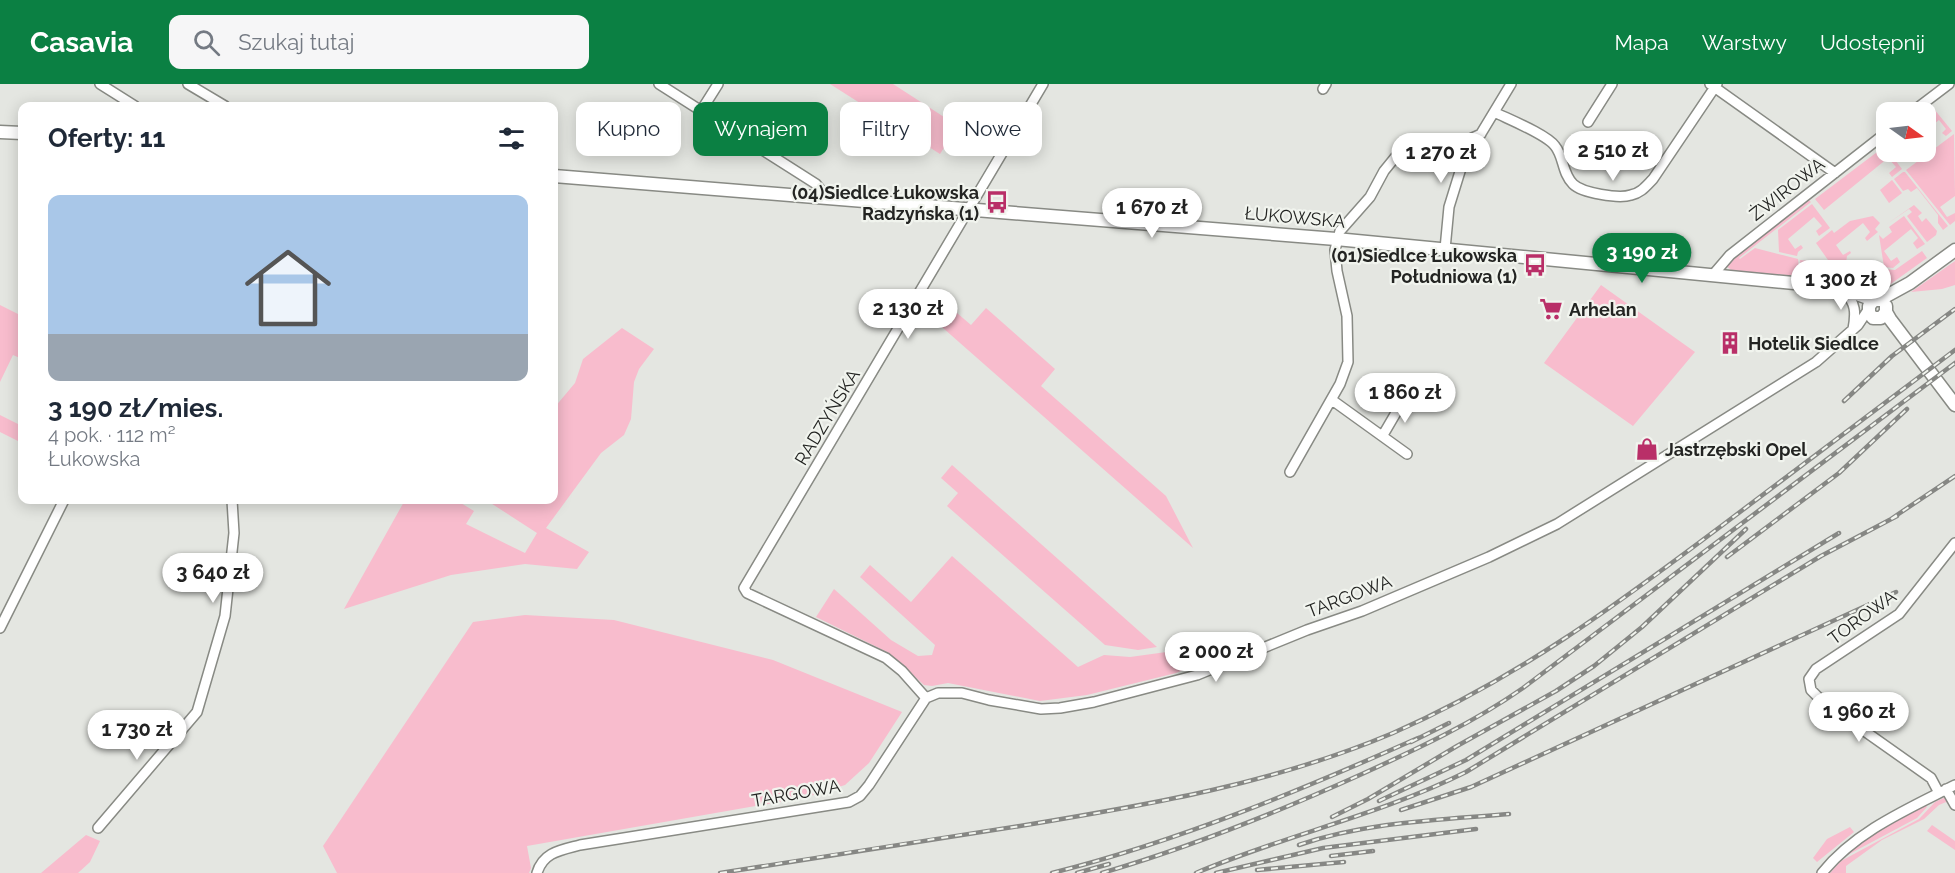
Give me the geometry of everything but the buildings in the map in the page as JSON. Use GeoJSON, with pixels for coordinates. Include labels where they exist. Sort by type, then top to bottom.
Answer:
{"type":"FeatureCollection","features":[{"type":"Feature","properties":{"kind":"main road"},"geometry":{"type":"LineString","coordinates":[[0,132],[18,133]]}},
{"type":"Feature","properties":{"kind":"main road","name":"ŁUKOWSKA"},"geometry":{"type":"LineString","coordinates":[[558,176],[1336,239],[1847,291]]}},
{"type":"Feature","properties":{"kind":"main road"},"geometry":{"type":"LineString","coordinates":[[1877,309],[1955,250]]}},
{"type":"Feature","properties":{"kind":"main road"},"geometry":{"type":"LineString","coordinates":[[1847,291],[1877,309],[1955,405]]}},
{"type":"Feature","properties":{"kind":"main road"},"geometry":{"type":"LineString","coordinates":[[1877,309],[1955,417]]}},
{"type":"Feature","properties":{"kind":"street"},"geometry":{"type":"LineString","coordinates":[[100,84],[129,102]]}},
{"type":"Feature","properties":{"kind":"street"},"geometry":{"type":"LineString","coordinates":[[188,84],[218,102]]}},
{"type":"Feature","properties":{"kind":"street"},"geometry":{"type":"LineString","coordinates":[[659,84],[693,106]]}},
{"type":"Feature","properties":{"kind":"street"},"geometry":{"type":"LineString","coordinates":[[707,102],[718,84]]}},
{"type":"Feature","properties":{"kind":"street","name":"RADZYŃSKA"},"geometry":{"type":"LineString","coordinates":[[926,698],[894,663],[870,648],[747,593],[744,588],[1043,84]]}},
{"type":"Feature","properties":{"kind":"street"},"geometry":{"type":"LineString","coordinates":[[1445,249],[1452,193],[1462,165],[1510,84]]}},
{"type":"Feature","properties":{"kind":"street"},"geometry":{"type":"LineString","coordinates":[[1588,122],[1612,84]]}},
{"type":"Feature","properties":{"kind":"street"},"geometry":{"type":"LineString","coordinates":[[1925,102],[1948,84]]}},
{"type":"Feature","properties":{"kind":"street"},"geometry":{"type":"LineString","coordinates":[[1494,112],[1554,145],[1561,157],[1566,175],[1574,185],[1583,190],[1617,197],[1630,196],[1643,190],[1653,179],[1714,85],[1835,172]]}},
{"type":"Feature","properties":{"kind":"street"},"geometry":{"type":"LineString","coordinates":[[1290,472],[1332,400],[1346,369],[1347,316],[1335,250],[1336,239],[1344,224],[1370,197],[1384,171],[1397,155],[1412,151],[1448,148],[1480,135]]}},
{"type":"Feature","properties":{"kind":"street","name":"ŻWIROWA"},"geometry":{"type":"LineString","coordinates":[[1712,276],[1730,255],[1876,140]]}},
{"type":"Feature","properties":{"kind":"street"},"geometry":{"type":"LineString","coordinates":[[772,156],[816,184],[820,189],[820,197]]}},
{"type":"Feature","properties":{"kind":"street"},"geometry":{"type":"LineString","coordinates":[[1847,291],[1854,306],[1856,327]]}},
{"type":"Feature","properties":{"kind":"street","name":"TARGOWA"},"geometry":{"type":"LineString","coordinates":[[537,873],[541,862],[549,854],[580,845],[849,802],[860,796],[869,785],[926,698],[938,693],[962,693],[1041,709],[1094,702],[1197,675],[1307,630],[1362,611],[1489,557],[1557,524],[1816,362],[1877,309]]}},
{"type":"Feature","properties":{"kind":"street"},"geometry":{"type":"LineString","coordinates":[[1383,435],[1404,399]]}},
{"type":"Feature","properties":{"kind":"street"},"geometry":{"type":"LineString","coordinates":[[1332,400],[1407,454]]}},
{"type":"Feature","properties":{"kind":"street"},"geometry":{"type":"LineString","coordinates":[[0,628],[62,504]]}},
{"type":"Feature","properties":{"kind":"street"},"geometry":{"type":"LineString","coordinates":[[98,828],[197,712],[225,616],[234,533],[232,504]]}},
{"type":"Feature","properties":{"kind":"street","name":"TOROWA"},"geometry":{"type":"LineString","coordinates":[[1947,789],[1822,701],[1811,690],[1809,684],[1811,675],[1816,669],[1899,614],[1955,543]]}},
{"type":"Feature","properties":{"kind":"street"},"geometry":{"type":"LineString","coordinates":[[1822,873],[1837,856],[1864,835],[1947,789],[1955,805]]}},
{"type":"Feature","properties":{"kind":"shaded area"},"geometry":{"type":"Polygon","coordinates":[[[830,84],[893,84],[921,102],[858,102],[830,84]]]}},
{"type":"Feature","properties":{"kind":"shaded area"},"geometry":{"type":"Polygon","coordinates":[[[931,109],[943,116],[943,149],[940,154],[931,148],[931,109]]]}},
{"type":"Feature","properties":{"kind":"shaded area"},"geometry":{"type":"Polygon","coordinates":[[[1936,111],[1952,131],[1946,136],[1942,133],[1946,129],[1939,120],[1936,122],[1936,111]]]}},
{"type":"Feature","properties":{"kind":"shaded area"},"geometry":{"type":"Polygon","coordinates":[[[1954,134],[1955,196],[1940,207],[1947,217],[1955,213],[1955,221],[1950,225],[1906,170],[1917,162],[1936,162],[1936,148],[1954,134]]]}},
{"type":"Feature","properties":{"kind":"shaded area"},"geometry":{"type":"Polygon","coordinates":[[[1876,153],[1876,162],[1883,162],[1824,210],[1815,199],[1876,153]]]}},
{"type":"Feature","properties":{"kind":"shaded area"},"geometry":{"type":"Polygon","coordinates":[[[1892,162],[1897,162],[1902,169],[1892,177],[1889,173],[1896,167],[1892,162]]]}},
{"type":"Feature","properties":{"kind":"shaded area"},"geometry":{"type":"Polygon","coordinates":[[[1905,172],[1948,226],[1943,230],[1938,223],[1938,215],[1917,188],[1911,192],[1908,189],[1903,191],[1894,179],[1905,172]]]}},
{"type":"Feature","properties":{"kind":"shaded area"},"geometry":{"type":"Polygon","coordinates":[[[1892,180],[1902,193],[1889,203],[1880,190],[1892,180]]]}},
{"type":"Feature","properties":{"kind":"shaded area"},"geometry":{"type":"Polygon","coordinates":[[[1807,199],[1811,202],[1739,258],[1755,248],[1798,259],[1800,276],[1733,271],[1727,267],[1727,262],[1807,199]]]}},
{"type":"Feature","properties":{"kind":"shaded area"},"geometry":{"type":"Polygon","coordinates":[[[1812,204],[1830,228],[1819,236],[1816,231],[1822,226],[1814,217],[1788,239],[1795,249],[1801,245],[1803,248],[1797,256],[1779,252],[1778,230],[1812,204]]]}},
{"type":"Feature","properties":{"kind":"shaded area"},"geometry":{"type":"Polygon","coordinates":[[[1914,205],[1922,213],[1918,216],[1922,222],[1926,218],[1937,231],[1936,235],[1927,242],[1907,216],[1912,212],[1909,209],[1887,224],[1914,205]]]}},
{"type":"Feature","properties":{"kind":"shaded area"},"geometry":{"type":"Polygon","coordinates":[[[1873,216],[1880,223],[1875,229],[1878,232],[1867,241],[1865,238],[1870,232],[1863,223],[1836,245],[1843,255],[1850,251],[1846,263],[1828,260],[1816,243],[1832,230],[1834,233],[1850,221],[1873,216]]]}},
{"type":"Feature","properties":{"kind":"shaded area"},"geometry":{"type":"Polygon","coordinates":[[[1904,216],[1925,244],[1917,249],[1913,243],[1918,238],[1911,229],[1884,251],[1891,261],[1897,257],[1900,262],[1893,268],[1884,267],[1879,235],[1883,239],[1892,232],[1889,227],[1904,216]]]}},
{"type":"Feature","properties":{"kind":"shaded area"},"geometry":{"type":"Polygon","coordinates":[[[1922,251],[1927,258],[1885,288],[1885,269],[1895,270],[1922,251]]]}},
{"type":"Feature","properties":{"kind":"shaded area"},"geometry":{"type":"Polygon","coordinates":[[[1800,260],[1847,266],[1846,280],[1802,276],[1800,260]]]}},
{"type":"Feature","properties":{"kind":"shaded area"},"geometry":{"type":"Polygon","coordinates":[[[1955,261],[1955,285],[1942,289],[1911,292],[1955,261]]]}},
{"type":"Feature","properties":{"kind":"shaded area"},"geometry":{"type":"Polygon","coordinates":[[[1849,265],[1883,269],[1881,284],[1883,284],[1883,289],[1874,289],[1848,280],[1849,265]]]}},
{"type":"Feature","properties":{"kind":"shaded area"},"geometry":{"type":"Polygon","coordinates":[[[1601,285],[1695,352],[1633,426],[1544,363],[1601,285]]]}},
{"type":"Feature","properties":{"kind":"shaded area"},"geometry":{"type":"Polygon","coordinates":[[[928,288],[971,325],[986,308],[1055,369],[1041,386],[1166,496],[1193,548],[918,306],[928,288]]]}},
{"type":"Feature","properties":{"kind":"shaded area"},"geometry":{"type":"Polygon","coordinates":[[[0,305],[18,314],[18,357],[13,355],[0,382],[0,305]]]}},
{"type":"Feature","properties":{"kind":"shaded area"},"geometry":{"type":"Polygon","coordinates":[[[622,328],[654,349],[639,369],[634,382],[631,419],[624,435],[601,453],[546,528],[589,552],[577,569],[525,564],[451,575],[344,609],[403,504],[463,504],[474,511],[466,524],[525,553],[537,533],[492,504],[558,504],[558,403],[575,383],[583,359],[622,328]]]}},
{"type":"Feature","properties":{"kind":"shaded area"},"geometry":{"type":"Polygon","coordinates":[[[0,415],[18,424],[18,441],[0,432],[0,415]]]}},
{"type":"Feature","properties":{"kind":"shaded area"},"geometry":{"type":"Polygon","coordinates":[[[952,465],[1157,647],[1138,650],[1105,645],[947,506],[958,493],[941,478],[952,465]]]}},
{"type":"Feature","properties":{"kind":"shaded area"},"geometry":{"type":"Polygon","coordinates":[[[952,556],[1078,667],[1104,655],[1130,657],[1181,650],[1188,668],[1087,695],[1040,701],[948,683],[924,685],[889,653],[816,617],[834,589],[891,640],[918,656],[932,655],[935,645],[860,577],[870,565],[911,602],[952,556]]]}},
{"type":"Feature","properties":{"kind":"shaded area"},"geometry":{"type":"Polygon","coordinates":[[[525,615],[614,620],[773,660],[902,712],[869,763],[845,785],[807,797],[527,846],[531,868],[529,873],[337,873],[323,846],[473,622],[525,615]]]}},
{"type":"Feature","properties":{"kind":"shaded area"},"geometry":{"type":"Polygon","coordinates":[[[1948,796],[1955,808],[1946,802],[1939,805],[1924,819],[1882,840],[1846,866],[1846,873],[1830,873],[1841,861],[1919,819],[1935,802],[1948,796]]]}},
{"type":"Feature","properties":{"kind":"shaded area"},"geometry":{"type":"Polygon","coordinates":[[[1926,805],[1927,807],[1917,818],[1840,859],[1865,838],[1926,805]]]}},
{"type":"Feature","properties":{"kind":"shaded area"},"geometry":{"type":"Polygon","coordinates":[[[1932,825],[1955,841],[1955,850],[1927,831],[1932,825]]]}},
{"type":"Feature","properties":{"kind":"shaded area"},"geometry":{"type":"Polygon","coordinates":[[[1850,827],[1854,832],[1817,862],[1813,858],[1827,839],[1850,827]]]}},
{"type":"Feature","properties":{"kind":"shaded area"},"geometry":{"type":"Polygon","coordinates":[[[86,835],[100,841],[90,862],[78,873],[41,873],[86,835]]]}},
{"type":"Feature","properties":{"kind":"railway"},"geometry":{"type":"LineString","coordinates":[[1844,401],[1892,356],[1955,309]]}},
{"type":"Feature","properties":{"kind":"railway"},"geometry":{"type":"LineString","coordinates":[[720,873],[1020,826],[1162,801],[1302,766],[1393,733],[1482,689],[1605,611],[1955,350]]}},
{"type":"Feature","properties":{"kind":"railway"},"geometry":{"type":"LineString","coordinates":[[1102,873],[1201,840],[1298,802],[1403,755],[1484,713],[1523,688],[1955,363]]}},
{"type":"Feature","properties":{"kind":"railway"},"geometry":{"type":"LineString","coordinates":[[1727,557],[1839,473],[1907,409]]}},
{"type":"Feature","properties":{"kind":"railway"},"geometry":{"type":"LineString","coordinates":[[1891,519],[1955,476]]}},
{"type":"Feature","properties":{"kind":"railway"},"geometry":{"type":"LineString","coordinates":[[1196,873],[1264,847],[1400,801],[1466,772],[1821,556],[1897,516]]}},
{"type":"Feature","properties":{"kind":"railway"},"geometry":{"type":"LineString","coordinates":[[1332,817],[1368,799],[1556,691],[1594,666],[1642,627],[1746,529]]}},
{"type":"Feature","properties":{"kind":"railway"},"geometry":{"type":"LineString","coordinates":[[1379,801],[1466,760],[1839,533]]}},
{"type":"Feature","properties":{"kind":"railway"},"geometry":{"type":"LineString","coordinates":[[1401,810],[1471,787],[1896,592]]}},
{"type":"Feature","properties":{"kind":"railway"},"geometry":{"type":"LineString","coordinates":[[1411,742],[1449,723]]}},
{"type":"Feature","properties":{"kind":"railway"},"geometry":{"type":"LineString","coordinates":[[1052,873],[1192,830],[1328,777],[1418,738]]}},
{"type":"Feature","properties":{"kind":"railway"},"geometry":{"type":"LineString","coordinates":[[1299,845],[1324,837],[1376,827],[1429,820],[1509,814]]}},
{"type":"Feature","properties":{"kind":"railway"},"geometry":{"type":"LineString","coordinates":[[1216,873],[1323,848],[1476,829]]}},
{"type":"Feature","properties":{"kind":"railway"},"geometry":{"type":"LineString","coordinates":[[1331,856],[1373,851]]}},
{"type":"Feature","properties":{"kind":"railway"},"geometry":{"type":"LineString","coordinates":[[1257,870],[1344,862]]}},
{"type":"Feature","properties":{"kind":"railway"},"geometry":{"type":"LineString","coordinates":[[1077,873],[1109,864]]}},
{"type":"Feature","properties":{"kind":"place","name":"(04)Siedlce Łukowska Radzyńska (1)"},"geometry":{"type":"Point","coordinates":[997,202]}},
{"type":"Feature","properties":{"kind":"place","name":"(01)Siedlce Łukowska Południowa (1)"},"geometry":{"type":"Point","coordinates":[1535,265]}},
{"type":"Feature","properties":{"kind":"place","name":"Arhelan"},"geometry":{"type":"Point","coordinates":[1551,309]}},
{"type":"Feature","properties":{"kind":"place","name":"Hotelik Siedlce"},"geometry":{"type":"Point","coordinates":[1730,343]}},
{"type":"Feature","properties":{"kind":"place","name":"Jastrzębski Opel"},"geometry":{"type":"Point","coordinates":[1647,449]}}]}
